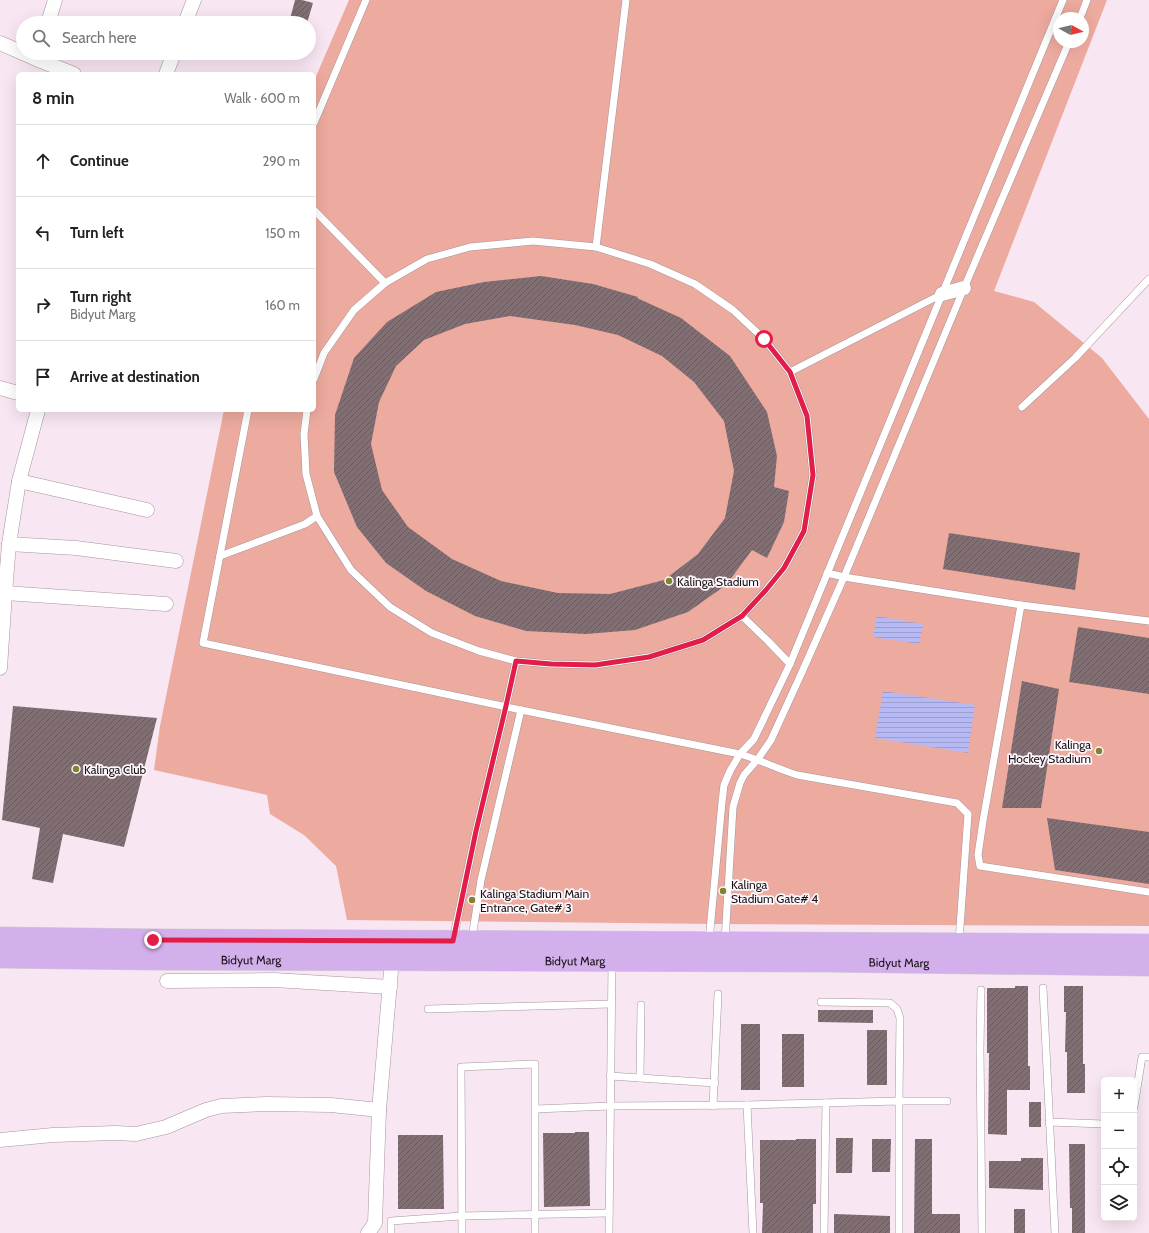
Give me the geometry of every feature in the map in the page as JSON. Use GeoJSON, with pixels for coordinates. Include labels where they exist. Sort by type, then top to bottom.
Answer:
{"type":"FeatureCollection","features":[{"type":"Feature","properties":{"kind":"main road","name":"Bidyut Marg"},"geometry":{"type":"LineString","coordinates":[[0,938],[1149,945]]}},
{"type":"Feature","properties":{"kind":"main road","name":"Bidyut Marg"},"geometry":{"type":"LineString","coordinates":[[0,957],[1149,965]]}},
{"type":"Feature","properties":{"kind":"street"},"geometry":{"type":"LineString","coordinates":[[50,16],[55,0]]}},
{"type":"Feature","properties":{"kind":"street"},"geometry":{"type":"LineString","coordinates":[[188,16],[194,0]]}},
{"type":"Feature","properties":{"kind":"street"},"geometry":{"type":"LineString","coordinates":[[0,43],[16,50]]}},
{"type":"Feature","properties":{"kind":"street"},"geometry":{"type":"LineString","coordinates":[[45,60],[70,72]]}},
{"type":"Feature","properties":{"kind":"street"},"geometry":{"type":"LineString","coordinates":[[167,72],[171,60]]}},
{"type":"Feature","properties":{"kind":"street"},"geometry":{"type":"LineString","coordinates":[[942,294],[964,288]]}},
{"type":"Feature","properties":{"kind":"street"},"geometry":{"type":"LineString","coordinates":[[0,388],[16,392]]}},
{"type":"Feature","properties":{"kind":"street"},"geometry":{"type":"LineString","coordinates":[[0,668],[4,593],[19,481],[37,412]]}},
{"type":"Feature","properties":{"kind":"street"},"geometry":{"type":"LineString","coordinates":[[19,481],[147,510]]}},
{"type":"Feature","properties":{"kind":"street"},"geometry":{"type":"LineString","coordinates":[[10,544],[76,548],[176,561]]}},
{"type":"Feature","properties":{"kind":"street"},"geometry":{"type":"LineString","coordinates":[[4,593],[166,604]]}},
{"type":"Feature","properties":{"kind":"street"},"geometry":{"type":"LineString","coordinates":[[368,1233],[375,1223],[379,1110],[392,959]]}},
{"type":"Feature","properties":{"kind":"street"},"geometry":{"type":"LineString","coordinates":[[167,981],[274,980],[390,986]]}},
{"type":"Feature","properties":{"kind":"street"},"geometry":{"type":"LineString","coordinates":[[0,1140],[53,1135],[115,1133],[136,1134],[166,1127],[206,1110],[220,1106],[267,1104],[331,1105],[379,1110]]}},
{"type":"Feature","properties":{"kind":"lane"},"geometry":{"type":"LineString","coordinates":[[316,118],[366,0]]}},
{"type":"Feature","properties":{"kind":"lane"},"geometry":{"type":"LineString","coordinates":[[596,247],[626,0]]}},
{"type":"Feature","properties":{"kind":"lane"},"geometry":{"type":"LineString","coordinates":[[717,943],[724,785],[740,754],[754,739],[790,664],[1064,0]]}},
{"type":"Feature","properties":{"kind":"lane"},"geometry":{"type":"LineString","coordinates":[[1082,12],[1087,0]]}},
{"type":"Feature","properties":{"kind":"lane"},"geometry":{"type":"LineString","coordinates":[[717,943],[733,807],[737,792],[744,775],[758,759],[771,740],[844,577],[964,288],[1066,48]]}},
{"type":"Feature","properties":{"kind":"lane"},"geometry":{"type":"LineString","coordinates":[[316,212],[385,283]]}},
{"type":"Feature","properties":{"kind":"lane"},"geometry":{"type":"LineString","coordinates":[[307,412],[304,434],[306,474],[317,516],[351,570],[390,607],[432,633],[479,651],[516,661],[551,664],[595,665],[649,657],[703,640],[742,616],[784,568],[804,531],[813,475],[807,416],[790,372],[764,339],[733,310],[695,284],[650,264],[596,247],[533,241],[470,247],[427,259],[385,283],[354,310],[324,352],[316,374]]}},
{"type":"Feature","properties":{"kind":"lane"},"geometry":{"type":"LineString","coordinates":[[1022,407],[1075,358],[1149,278]]}},
{"type":"Feature","properties":{"kind":"lane"},"geometry":{"type":"LineString","coordinates":[[790,372],[942,294]]}},
{"type":"Feature","properties":{"kind":"lane"},"geometry":{"type":"LineString","coordinates":[[248,412],[203,643],[521,710],[740,754],[758,759],[797,775],[957,803],[968,814],[959,945]]}},
{"type":"Feature","properties":{"kind":"lane"},"geometry":{"type":"LineString","coordinates":[[220,556],[304,524],[317,516]]}},
{"type":"Feature","properties":{"kind":"lane"},"geometry":{"type":"LineString","coordinates":[[827,573],[1021,605],[1149,621]]}},
{"type":"Feature","properties":{"kind":"lane"},"geometry":{"type":"LineString","coordinates":[[1021,605],[982,821],[978,855],[980,866],[1149,892]]}},
{"type":"Feature","properties":{"kind":"lane"},"geometry":{"type":"LineString","coordinates":[[742,616],[790,664]]}},
{"type":"Feature","properties":{"kind":"lane"},"geometry":{"type":"LineString","coordinates":[[462,942],[476,831],[516,661]]}},
{"type":"Feature","properties":{"kind":"lane"},"geometry":{"type":"LineString","coordinates":[[462,942],[481,880],[521,710]]}},
{"type":"Feature","properties":{"kind":"lane"},"geometry":{"type":"LineString","coordinates":[[609,1233],[612,961]]}},
{"type":"Feature","properties":{"kind":"lane"},"geometry":{"type":"LineString","coordinates":[[1043,988],[1055,1233]]}},
{"type":"Feature","properties":{"kind":"lane"},"geometry":{"type":"LineString","coordinates":[[981,990],[980,1049],[982,1233]]}},
{"type":"Feature","properties":{"kind":"lane"},"geometry":{"type":"LineString","coordinates":[[713,1106],[718,994]]}},
{"type":"Feature","properties":{"kind":"lane"},"geometry":{"type":"LineString","coordinates":[[821,1002],[890,1003],[897,1009],[900,1018],[899,1233]]}},
{"type":"Feature","properties":{"kind":"lane"},"geometry":{"type":"LineString","coordinates":[[428,1009],[612,1004]]}},
{"type":"Feature","properties":{"kind":"lane"},"geometry":{"type":"LineString","coordinates":[[640,1078],[641,1005]]}},
{"type":"Feature","properties":{"kind":"lane"},"geometry":{"type":"LineString","coordinates":[[1137,1088],[1142,1057],[1149,1057]]}},
{"type":"Feature","properties":{"kind":"lane"},"geometry":{"type":"LineString","coordinates":[[462,1233],[461,1066],[535,1064],[535,1233]]}},
{"type":"Feature","properties":{"kind":"lane"},"geometry":{"type":"LineString","coordinates":[[610,1076],[715,1084]]}},
{"type":"Feature","properties":{"kind":"lane"},"geometry":{"type":"LineString","coordinates":[[536,1109],[610,1106],[713,1106],[947,1100]]}},
{"type":"Feature","properties":{"kind":"lane"},"geometry":{"type":"LineString","coordinates":[[824,1233],[826,1103]]}},
{"type":"Feature","properties":{"kind":"lane"},"geometry":{"type":"LineString","coordinates":[[747,1105],[753,1233]]}},
{"type":"Feature","properties":{"kind":"lane"},"geometry":{"type":"LineString","coordinates":[[1049,1122],[1101,1124]]}},
{"type":"Feature","properties":{"kind":"lane"},"geometry":{"type":"LineString","coordinates":[[391,1233],[391,1222],[461,1216],[609,1213]]}},
{"type":"Feature","properties":{"kind":"shaded area","name":"Kalinga Stadium"},"geometry":{"type":"Polygon","coordinates":[[[349,0],[1107,0],[1089,46],[1089,12],[1053,12],[1053,48],[1088,48],[994,291],[1034,302],[1102,358],[1149,419],[1149,926],[719,924],[347,920],[336,866],[304,835],[270,814],[267,795],[154,770],[160,726],[224,412],[316,412],[316,76],[349,0]]]}},
{"type":"Feature","properties":{"kind":"water"},"geometry":{"type":"Polygon","coordinates":[[[877,616],[923,624],[919,644],[873,637],[877,616]]]}},
{"type":"Feature","properties":{"kind":"water"},"geometry":{"type":"Polygon","coordinates":[[[883,691],[975,705],[968,753],[875,738],[883,691]]]}},
{"type":"Feature","properties":{"kind":"building"},"geometry":{"type":"Polygon","coordinates":[[[295,0],[313,3],[309,16],[291,16],[295,0]]]}},
{"type":"Feature","properties":{"kind":"building"},"geometry":{"type":"Polygon","coordinates":[[[541,276],[593,284],[638,297],[637,298],[681,318],[730,356],[767,412],[777,456],[774,487],[789,491],[784,522],[767,558],[752,550],[726,585],[688,612],[635,630],[586,634],[526,631],[475,616],[426,591],[386,563],[357,527],[334,472],[335,415],[354,358],[387,322],[436,292],[484,282],[541,276]],[[510,316],[465,324],[424,340],[396,366],[379,402],[371,444],[382,490],[408,527],[452,559],[501,581],[558,593],[610,594],[664,580],[698,554],[725,518],[734,471],[724,421],[694,382],[662,356],[618,335],[575,325],[510,316]]]}},
{"type":"Feature","properties":{"kind":"building"},"geometry":{"type":"Polygon","coordinates":[[[949,533],[1080,553],[1075,590],[943,569],[949,533]]]}},
{"type":"Feature","properties":{"kind":"building"},"geometry":{"type":"Polygon","coordinates":[[[1078,627],[1149,638],[1149,694],[1069,682],[1078,627]]]}},
{"type":"Feature","properties":{"kind":"building"},"geometry":{"type":"Polygon","coordinates":[[[1022,681],[1059,689],[1041,808],[1002,808],[1022,681]]]}},
{"type":"Feature","properties":{"kind":"building","name":"Kalinga Club"},"geometry":{"type":"Polygon","coordinates":[[[13,706],[157,718],[124,847],[63,834],[53,883],[32,879],[40,828],[2,820],[13,706]]]}},
{"type":"Feature","properties":{"kind":"building"},"geometry":{"type":"Polygon","coordinates":[[[1047,818],[1149,832],[1149,884],[1055,870],[1047,818]]]}},
{"type":"Feature","properties":{"kind":"building"},"geometry":{"type":"Polygon","coordinates":[[[1015,986],[1028,986],[1028,1066],[1030,1066],[1030,1090],[1007,1090],[1007,1135],[988,1134],[989,1053],[987,1053],[987,988],[1015,988],[1015,986]]]}},
{"type":"Feature","properties":{"kind":"building"},"geometry":{"type":"Polygon","coordinates":[[[1064,986],[1083,986],[1083,1064],[1085,1064],[1085,1093],[1067,1093],[1067,1052],[1065,1052],[1066,1012],[1064,1012],[1064,986]]]}},
{"type":"Feature","properties":{"kind":"building"},"geometry":{"type":"Polygon","coordinates":[[[818,1010],[873,1010],[873,1023],[818,1022],[818,1010]]]}},
{"type":"Feature","properties":{"kind":"building"},"geometry":{"type":"Polygon","coordinates":[[[741,1024],[760,1024],[760,1090],[741,1090],[741,1024]]]}},
{"type":"Feature","properties":{"kind":"building"},"geometry":{"type":"Polygon","coordinates":[[[867,1030],[887,1030],[887,1085],[867,1085],[867,1030]]]}},
{"type":"Feature","properties":{"kind":"building"},"geometry":{"type":"Polygon","coordinates":[[[782,1034],[804,1034],[804,1087],[782,1087],[782,1034]]]}},
{"type":"Feature","properties":{"kind":"building"},"geometry":{"type":"Polygon","coordinates":[[[1029,1102],[1041,1102],[1041,1127],[1029,1127],[1029,1102]]]}},
{"type":"Feature","properties":{"kind":"building"},"geometry":{"type":"Polygon","coordinates":[[[589,1132],[590,1206],[544,1207],[543,1133],[589,1132]]]}},
{"type":"Feature","properties":{"kind":"building"},"geometry":{"type":"Polygon","coordinates":[[[398,1135],[443,1135],[444,1209],[398,1209],[398,1135]]]}},
{"type":"Feature","properties":{"kind":"building"},"geometry":{"type":"Polygon","coordinates":[[[836,1138],[853,1138],[852,1173],[836,1173],[836,1138]]]}},
{"type":"Feature","properties":{"kind":"building"},"geometry":{"type":"Polygon","coordinates":[[[816,1139],[816,1204],[813,1204],[813,1233],[762,1233],[763,1203],[760,1203],[760,1140],[816,1139]]]}},
{"type":"Feature","properties":{"kind":"building"},"geometry":{"type":"Polygon","coordinates":[[[872,1139],[891,1139],[890,1172],[872,1172],[872,1139]]]}},
{"type":"Feature","properties":{"kind":"building"},"geometry":{"type":"Polygon","coordinates":[[[915,1139],[932,1139],[932,1214],[960,1214],[960,1233],[914,1233],[915,1139]]]}},
{"type":"Feature","properties":{"kind":"building"},"geometry":{"type":"Polygon","coordinates":[[[1069,1144],[1085,1144],[1085,1233],[1072,1233],[1069,1144]]]}},
{"type":"Feature","properties":{"kind":"building"},"geometry":{"type":"Polygon","coordinates":[[[1021,1158],[1043,1158],[1043,1190],[989,1188],[989,1161],[1021,1161],[1021,1158]]]}},
{"type":"Feature","properties":{"kind":"building"},"geometry":{"type":"Polygon","coordinates":[[[1014,1209],[1025,1209],[1025,1233],[1014,1233],[1014,1209]]]}},
{"type":"Feature","properties":{"kind":"building"},"geometry":{"type":"Polygon","coordinates":[[[834,1214],[890,1216],[890,1233],[834,1233],[834,1214]]]}},
{"type":"Feature","properties":{"kind":"place","name":"Kalinga Stadium"},"geometry":{"type":"Point","coordinates":[669,581]}},
{"type":"Feature","properties":{"kind":"place","name":"Kalinga Hockey Stadium"},"geometry":{"type":"Point","coordinates":[1099,751]}},
{"type":"Feature","properties":{"kind":"place","name":"Kalinga Club"},"geometry":{"type":"Point","coordinates":[76,769]}},
{"type":"Feature","properties":{"kind":"place","name":"Kalinga Stadium Gate# 4"},"geometry":{"type":"Point","coordinates":[723,891]}},
{"type":"Feature","properties":{"kind":"place","name":"Kalinga Stadium Main Entrance, Gate# 3"},"geometry":{"type":"Point","coordinates":[472,900]}},
{"type":"Feature","properties":{"kind":"route"},"geometry":{"type":"LineString","coordinates":[[153,940],[453,941],[476,831],[516,661],[551,664],[595,665],[649,657],[703,640],[742,616],[784,568],[804,531],[813,475],[807,416],[790,372],[764,339]]}}]}
